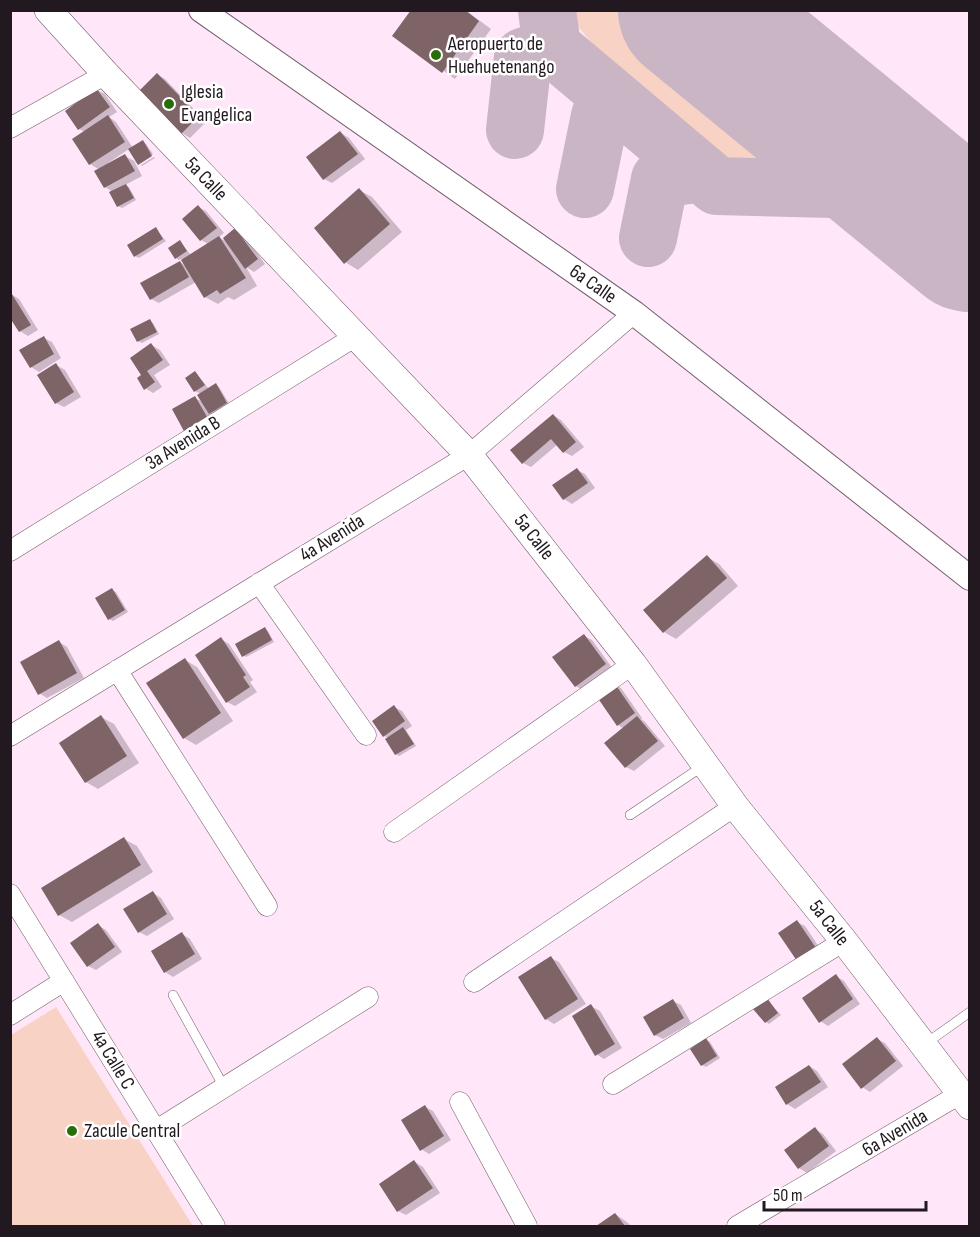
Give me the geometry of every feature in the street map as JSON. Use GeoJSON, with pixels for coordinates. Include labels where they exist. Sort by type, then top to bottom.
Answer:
{"type":"FeatureCollection","features":[{"type":"Feature","properties":{"kind":"main road","name":"5a Calle"},"geometry":{"type":"LineString","coordinates":[[48,10],[106,74],[469,455],[633,664],[735,806],[844,941],[965,1100]]}},
{"type":"Feature","properties":{"kind":"street","name":"6a Calle"},"geometry":{"type":"LineString","coordinates":[[201,10],[634,314],[969,578]]}},
{"type":"Feature","properties":{"kind":"street"},"geometry":{"type":"LineString","coordinates":[[10,128],[106,74]]}},
{"type":"Feature","properties":{"kind":"street","name":"4a Avenida"},"geometry":{"type":"LineString","coordinates":[[10,736],[469,455],[634,314]]}},
{"type":"Feature","properties":{"kind":"street","name":"3a Avenida B"},"geometry":{"type":"LineString","coordinates":[[10,551],[356,336]]}},
{"type":"Feature","properties":{"kind":"street"},"geometry":{"type":"LineString","coordinates":[[259,583],[366,735]]}},
{"type":"Feature","properties":{"kind":"street"},"geometry":{"type":"LineString","coordinates":[[394,832],[633,664]]}},
{"type":"Feature","properties":{"kind":"street"},"geometry":{"type":"LineString","coordinates":[[117,670],[267,906]]}},
{"type":"Feature","properties":{"kind":"street"},"geometry":{"type":"LineString","coordinates":[[474,982],[735,806]]}},
{"type":"Feature","properties":{"kind":"street","name":"4a Calle C"},"geometry":{"type":"LineString","coordinates":[[10,894],[215,1227]]}},
{"type":"Feature","properties":{"kind":"street"},"geometry":{"type":"LineString","coordinates":[[612,1084],[844,941]]}},
{"type":"Feature","properties":{"kind":"street"},"geometry":{"type":"LineString","coordinates":[[10,1015],[64,981]]}},
{"type":"Feature","properties":{"kind":"street"},"geometry":{"type":"LineString","coordinates":[[156,1131],[369,997]]}},
{"type":"Feature","properties":{"kind":"street","name":"6a Avenida"},"geometry":{"type":"LineString","coordinates":[[737,1227],[965,1100]]}},
{"type":"Feature","properties":{"kind":"street"},"geometry":{"type":"LineString","coordinates":[[460,1102],[527,1227]]}},
{"type":"Feature","properties":{"kind":"lane"},"geometry":{"type":"LineString","coordinates":[[630,815],[705,765]]}},
{"type":"Feature","properties":{"kind":"lane"},"geometry":{"type":"LineString","coordinates":[[173,995],[224,1087]]}},
{"type":"Feature","properties":{"kind":"lane"},"geometry":{"type":"LineString","coordinates":[[923,1046],[969,1012]]}},
{"type":"Feature","properties":{"kind":"shaded area"},"geometry":{"type":"Polygon","coordinates":[[[571,11],[651,11],[818,152],[809,164],[792,173],[773,175],[734,168],[608,63],[577,25],[571,11]]]}},
{"type":"Feature","properties":{"kind":"shaded area","name":"Zacule Central"},"geometry":{"type":"Polygon","coordinates":[[[56,1007],[193,1226],[11,1226],[11,1035],[56,1007]]]}},
{"type":"Feature","properties":{"kind":"building","name":"Aeropuerto de Huehuetenango"},"geometry":{"type":"Polygon","coordinates":[[[411,10],[465,10],[479,21],[442,73],[392,36],[411,10]]]}},
{"type":"Feature","properties":{"kind":"building","name":"Iglesia Evangelica"},"geometry":{"type":"Polygon","coordinates":[[[157,73],[199,116],[181,134],[139,91],[157,73]]]}},
{"type":"Feature","properties":{"kind":"building"},"geometry":{"type":"Polygon","coordinates":[[[96,88],[110,107],[78,130],[65,111],[96,88]]]}},
{"type":"Feature","properties":{"kind":"building"},"geometry":{"type":"Polygon","coordinates":[[[108,115],[125,142],[89,165],[72,139],[108,115]]]}},
{"type":"Feature","properties":{"kind":"building"},"geometry":{"type":"Polygon","coordinates":[[[340,131],[358,154],[323,180],[306,157],[340,131]]]}},
{"type":"Feature","properties":{"kind":"building"},"geometry":{"type":"Polygon","coordinates":[[[143,140],[152,156],[138,165],[128,149],[143,140]]]}},
{"type":"Feature","properties":{"kind":"building"},"geometry":{"type":"Polygon","coordinates":[[[125,154],[135,171],[104,188],[94,171],[125,154]]]}},
{"type":"Feature","properties":{"kind":"building"},"geometry":{"type":"Polygon","coordinates":[[[126,184],[134,198],[117,207],[109,192],[126,184]]]}},
{"type":"Feature","properties":{"kind":"building"},"geometry":{"type":"Polygon","coordinates":[[[359,188],[390,224],[344,264],[314,228],[359,188]]]}},
{"type":"Feature","properties":{"kind":"building"},"geometry":{"type":"Polygon","coordinates":[[[198,205],[217,228],[200,241],[182,219],[198,205]]]}},
{"type":"Feature","properties":{"kind":"building"},"geometry":{"type":"Polygon","coordinates":[[[156,227],[163,239],[134,257],[127,245],[156,227]]]}},
{"type":"Feature","properties":{"kind":"building"},"geometry":{"type":"Polygon","coordinates":[[[235,228],[258,259],[245,269],[223,238],[235,228]]]}},
{"type":"Feature","properties":{"kind":"building"},"geometry":{"type":"Polygon","coordinates":[[[219,236],[246,278],[220,294],[217,290],[204,298],[181,260],[219,236]]]}},
{"type":"Feature","properties":{"kind":"building"},"geometry":{"type":"Polygon","coordinates":[[[180,240],[187,251],[175,259],[168,248],[180,240]]]}},
{"type":"Feature","properties":{"kind":"building"},"geometry":{"type":"Polygon","coordinates":[[[180,261],[189,277],[150,300],[140,283],[180,261]]]}},
{"type":"Feature","properties":{"kind":"building"},"geometry":{"type":"Polygon","coordinates":[[[10,291],[31,325],[19,332],[10,318],[10,291]]]}},
{"type":"Feature","properties":{"kind":"building"},"geometry":{"type":"Polygon","coordinates":[[[150,319],[157,332],[137,342],[130,329],[150,319]]]}},
{"type":"Feature","properties":{"kind":"building"},"geometry":{"type":"Polygon","coordinates":[[[44,336],[54,354],[30,368],[19,350],[44,336]]]}},
{"type":"Feature","properties":{"kind":"building"},"geometry":{"type":"Polygon","coordinates":[[[151,343],[163,360],[147,371],[155,382],[144,390],[137,378],[141,375],[130,358],[151,343]]]}},
{"type":"Feature","properties":{"kind":"building"},"geometry":{"type":"Polygon","coordinates":[[[56,363],[74,392],[55,404],[37,375],[56,363]]]}},
{"type":"Feature","properties":{"kind":"building"},"geometry":{"type":"Polygon","coordinates":[[[195,371],[205,385],[194,392],[185,378],[195,371]]]}},
{"type":"Feature","properties":{"kind":"building"},"geometry":{"type":"Polygon","coordinates":[[[216,383],[227,403],[209,414],[197,395],[216,383]]]}},
{"type":"Feature","properties":{"kind":"building"},"geometry":{"type":"Polygon","coordinates":[[[195,396],[210,422],[186,435],[172,409],[195,396]]]}},
{"type":"Feature","properties":{"kind":"building"},"geometry":{"type":"Polygon","coordinates":[[[553,414],[576,442],[563,453],[551,439],[522,464],[510,450],[553,414]]]}},
{"type":"Feature","properties":{"kind":"building"},"geometry":{"type":"Polygon","coordinates":[[[577,468],[588,483],[563,500],[552,485],[577,468]]]}},
{"type":"Feature","properties":{"kind":"building"},"geometry":{"type":"Polygon","coordinates":[[[707,555],[727,578],[663,633],[643,610],[707,555]]]}},
{"type":"Feature","properties":{"kind":"building"},"geometry":{"type":"Polygon","coordinates":[[[112,588],[125,610],[108,620],[95,598],[112,588]]]}},
{"type":"Feature","properties":{"kind":"building"},"geometry":{"type":"Polygon","coordinates":[[[265,627],[272,640],[242,657],[235,644],[265,627]]]}},
{"type":"Feature","properties":{"kind":"building"},"geometry":{"type":"Polygon","coordinates":[[[584,634],[606,664],[575,687],[552,657],[584,634]]]}},
{"type":"Feature","properties":{"kind":"building"},"geometry":{"type":"Polygon","coordinates":[[[221,637],[246,675],[243,677],[250,687],[226,703],[195,655],[221,637]]]}},
{"type":"Feature","properties":{"kind":"building"},"geometry":{"type":"Polygon","coordinates":[[[59,640],[77,673],[38,695],[20,662],[59,640]]]}},
{"type":"Feature","properties":{"kind":"building"},"geometry":{"type":"Polygon","coordinates":[[[185,658],[221,713],[183,739],[146,683],[185,658]]]}},
{"type":"Feature","properties":{"kind":"building"},"geometry":{"type":"Polygon","coordinates":[[[613,681],[635,713],[617,726],[595,694],[613,681]]]}},
{"type":"Feature","properties":{"kind":"building"},"geometry":{"type":"Polygon","coordinates":[[[394,705],[405,721],[383,737],[372,721],[394,705]]]}},
{"type":"Feature","properties":{"kind":"building"},"geometry":{"type":"Polygon","coordinates":[[[101,715],[127,756],[85,783],[59,743],[101,715]]]}},
{"type":"Feature","properties":{"kind":"building"},"geometry":{"type":"Polygon","coordinates":[[[637,716],[658,741],[625,768],[604,743],[637,716]]]}},
{"type":"Feature","properties":{"kind":"building"},"geometry":{"type":"Polygon","coordinates":[[[403,727],[414,744],[395,755],[385,739],[403,727]]]}},
{"type":"Feature","properties":{"kind":"building"},"geometry":{"type":"Polygon","coordinates":[[[124,837],[141,865],[58,916],[41,888],[124,837]]]}},
{"type":"Feature","properties":{"kind":"building"},"geometry":{"type":"Polygon","coordinates":[[[153,891],[167,914],[138,933],[123,909],[153,891]]]}},
{"type":"Feature","properties":{"kind":"building"},"geometry":{"type":"Polygon","coordinates":[[[797,920],[816,948],[797,961],[778,933],[797,920]]]}},
{"type":"Feature","properties":{"kind":"building"},"geometry":{"type":"Polygon","coordinates":[[[98,923],[115,947],[87,967],[70,943],[98,923]]]}},
{"type":"Feature","properties":{"kind":"building"},"geometry":{"type":"Polygon","coordinates":[[[182,932],[195,954],[164,973],[151,951],[182,932]]]}},
{"type":"Feature","properties":{"kind":"building"},"geometry":{"type":"Polygon","coordinates":[[[551,956],[578,999],[545,1020],[518,977],[551,956]]]}},
{"type":"Feature","properties":{"kind":"building"},"geometry":{"type":"Polygon","coordinates":[[[836,974],[853,999],[819,1023],[802,998],[836,974]]]}},
{"type":"Feature","properties":{"kind":"building"},"geometry":{"type":"Polygon","coordinates":[[[767,998],[778,1013],[765,1023],[753,1009],[767,998]]]}},
{"type":"Feature","properties":{"kind":"building"},"geometry":{"type":"Polygon","coordinates":[[[673,999],[684,1018],[654,1036],[643,1017],[673,999]]]}},
{"type":"Feature","properties":{"kind":"building"},"geometry":{"type":"Polygon","coordinates":[[[591,1004],[615,1044],[595,1056],[572,1016],[591,1004]]]}},
{"type":"Feature","properties":{"kind":"building"},"geometry":{"type":"Polygon","coordinates":[[[877,1037],[896,1061],[861,1089],[842,1064],[877,1037]]]}},
{"type":"Feature","properties":{"kind":"building"},"geometry":{"type":"Polygon","coordinates":[[[706,1038],[717,1056],[701,1066],[690,1049],[706,1038]]]}},
{"type":"Feature","properties":{"kind":"building"},"geometry":{"type":"Polygon","coordinates":[[[809,1065],[821,1082],[786,1105],[775,1087],[809,1065]]]}},
{"type":"Feature","properties":{"kind":"building"},"geometry":{"type":"Polygon","coordinates":[[[425,1105],[444,1136],[420,1151],[401,1120],[425,1105]]]}},
{"type":"Feature","properties":{"kind":"building"},"geometry":{"type":"Polygon","coordinates":[[[815,1127],[829,1146],[798,1169],[784,1150],[815,1127]]]}},
{"type":"Feature","properties":{"kind":"building"},"geometry":{"type":"Polygon","coordinates":[[[414,1160],[433,1188],[397,1212],[379,1184],[414,1160]]]}},
{"type":"Feature","properties":{"kind":"building"},"geometry":{"type":"Polygon","coordinates":[[[615,1213],[625,1226],[596,1226],[615,1213]]]}},
{"type":"Feature","properties":{"kind":"taxiway"},"geometry":{"type":"LineString","coordinates":[[547,10],[552,47],[717,186],[911,191]]}},
{"type":"Feature","properties":{"kind":"taxiway"},"geometry":{"type":"LineString","coordinates":[[515,130],[523,57],[552,47]]}},
{"type":"Feature","properties":{"kind":"taxiway"},"geometry":{"type":"LineString","coordinates":[[585,189],[600,116],[625,109]]}},
{"type":"Feature","properties":{"kind":"taxiway"},"geometry":{"type":"LineString","coordinates":[[648,238],[660,179],[702,173]]}},
{"type":"Feature","properties":{"kind":"runway"},"geometry":{"type":"LineString","coordinates":[[691,10],[970,239]]}},
{"type":"Feature","properties":{"kind":"place","name":"Aeropuerto de Huehuetenango"},"geometry":{"type":"Point","coordinates":[436,55]}},
{"type":"Feature","properties":{"kind":"place","name":"Iglesia Evangelica"},"geometry":{"type":"Point","coordinates":[169,104]}},
{"type":"Feature","properties":{"kind":"place","name":"Zacule Central"},"geometry":{"type":"Point","coordinates":[72,1131]}}]}
